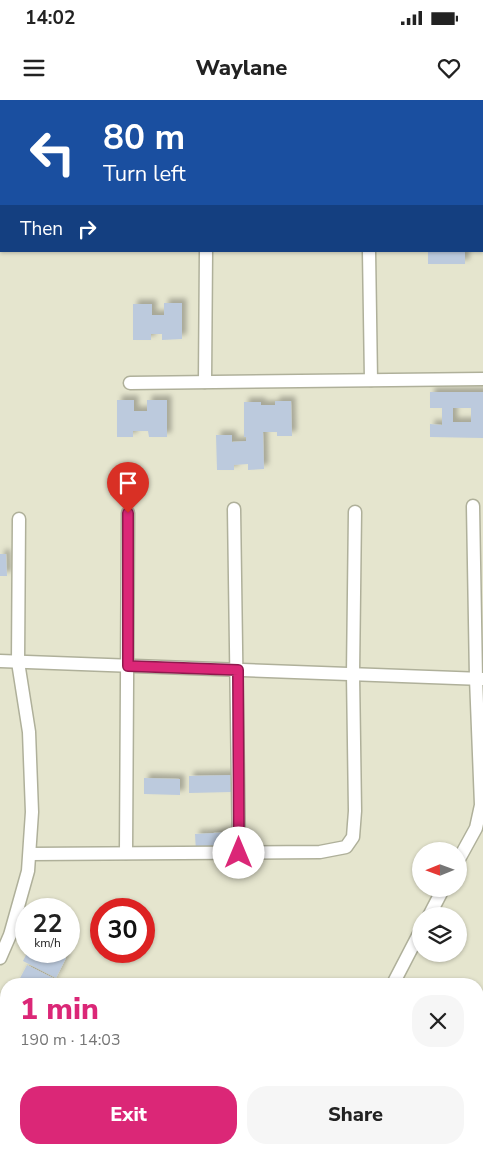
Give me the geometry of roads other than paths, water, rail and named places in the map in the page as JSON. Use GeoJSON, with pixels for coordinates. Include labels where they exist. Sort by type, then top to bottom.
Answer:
{"type":"FeatureCollection","features":[{"type":"Feature","properties":{"kind":"street"},"geometry":{"type":"LineString","coordinates":[[205,382],[206,252]]}},
{"type":"Feature","properties":{"kind":"street"},"geometry":{"type":"LineString","coordinates":[[369,252],[371,380]]}},
{"type":"Feature","properties":{"kind":"street"},"geometry":{"type":"LineString","coordinates":[[130,383],[483,379]]}},
{"type":"Feature","properties":{"kind":"street"},"geometry":{"type":"LineString","coordinates":[[468,843],[476,828],[481,805],[480,678],[473,506]]}},
{"type":"Feature","properties":{"kind":"street"},"geometry":{"type":"LineString","coordinates":[[234,509],[238,670],[239,853]]}},
{"type":"Feature","properties":{"kind":"street"},"geometry":{"type":"LineString","coordinates":[[30,854],[320,852],[346,847],[353,837],[355,811],[353,674],[355,512]]}},
{"type":"Feature","properties":{"kind":"street"},"geometry":{"type":"LineString","coordinates":[[126,853],[128,513]]}},
{"type":"Feature","properties":{"kind":"street"},"geometry":{"type":"LineString","coordinates":[[0,958],[10,935],[28,871],[32,812],[32,762],[18,662],[19,519]]}},
{"type":"Feature","properties":{"kind":"street"},"geometry":{"type":"LineString","coordinates":[[0,661],[480,678]]}},
{"type":"Feature","properties":{"kind":"street"},"geometry":{"type":"LineString","coordinates":[[396,978],[412,947]]}}]}
